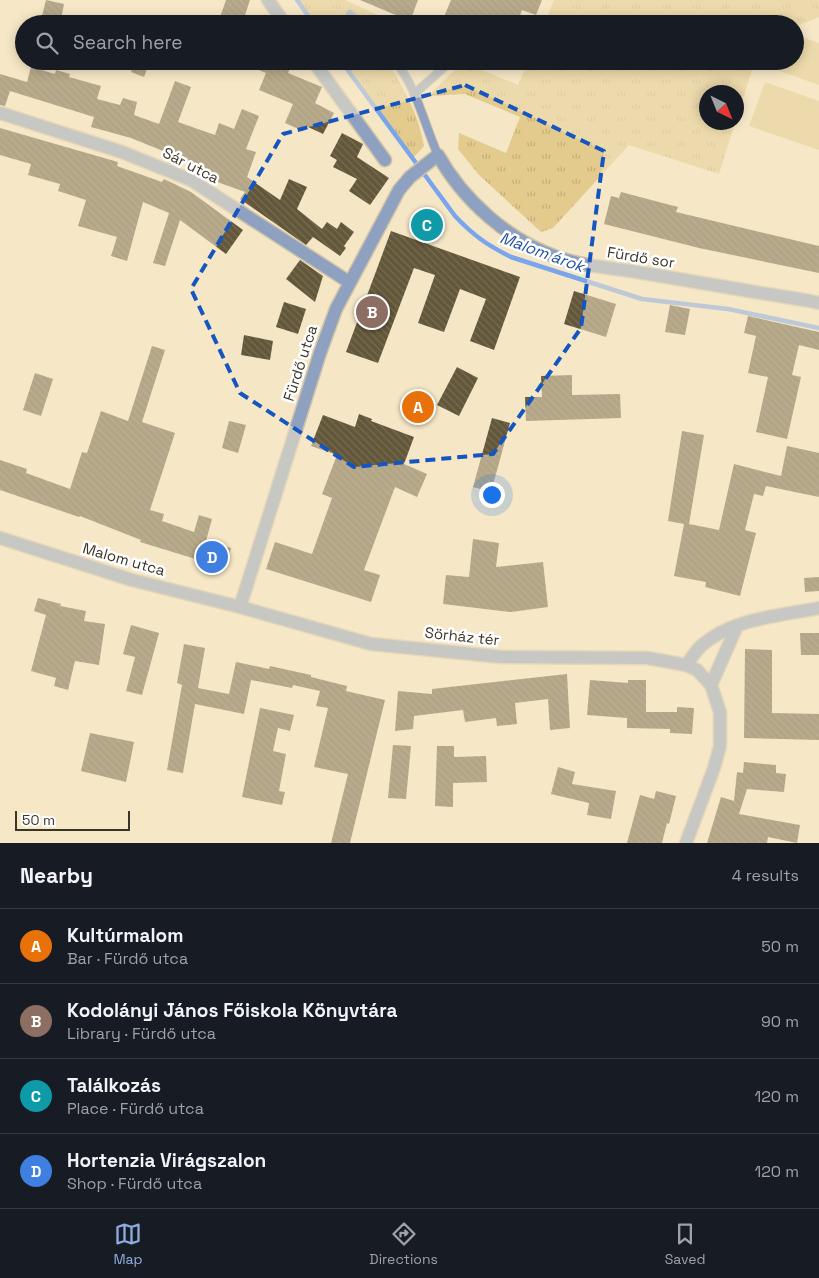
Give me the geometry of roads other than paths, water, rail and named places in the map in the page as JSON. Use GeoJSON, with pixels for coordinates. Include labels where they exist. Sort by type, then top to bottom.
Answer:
{"type":"FeatureCollection","features":[{"type":"Feature","properties":{"kind":"street"},"geometry":{"type":"LineString","coordinates":[[268,0],[279,15]]}},
{"type":"Feature","properties":{"kind":"street"},"geometry":{"type":"LineString","coordinates":[[320,70],[385,160]]}},
{"type":"Feature","properties":{"kind":"street","name":"Sár utca"},"geometry":{"type":"LineString","coordinates":[[0,113],[104,146],[191,180],[349,282]]}},
{"type":"Feature","properties":{"kind":"street","name":"Fürdő utca"},"geometry":{"type":"LineString","coordinates":[[240,607],[320,353],[336,309],[399,190],[410,177],[433,159]]}},
{"type":"Feature","properties":{"kind":"street","name":"Fürdő sor"},"geometry":{"type":"LineString","coordinates":[[433,159],[490,218],[513,236],[557,257],[587,265],[628,270],[819,303]]}},
{"type":"Feature","properties":{"kind":"street","name":"Malom utca"},"geometry":{"type":"LineString","coordinates":[[0,538],[132,580],[240,607]]}},
{"type":"Feature","properties":{"kind":"street","name":"Sörház tér"},"geometry":{"type":"LineString","coordinates":[[240,607],[371,644],[502,657],[648,658],[686,664]]}},
{"type":"Feature","properties":{"kind":"street"},"geometry":{"type":"LineString","coordinates":[[686,843],[714,768],[720,746],[720,712],[711,685],[698,670],[686,664],[700,647],[711,638],[737,626],[819,608]]}},
{"type":"Feature","properties":{"kind":"street"},"geometry":{"type":"LineString","coordinates":[[711,685],[737,626]]}},
{"type":"Feature","properties":{"kind":"lane"},"geometry":{"type":"LineString","coordinates":[[402,70],[414,94],[428,132],[433,159]]}},
{"type":"Feature","properties":{"kind":"lane"},"geometry":{"type":"LineString","coordinates":[[414,94],[442,70]]}},
{"type":"Feature","properties":{"kind":"waterway","name":"Malom árok"},"geometry":{"type":"LineString","coordinates":[[297,0],[308,15]]}},
{"type":"Feature","properties":{"kind":"waterway","name":"Malom árok"},"geometry":{"type":"LineString","coordinates":[[348,70],[455,216],[481,240],[511,257],[642,299],[728,309],[819,328]]}},
{"type":"Feature","properties":{"kind":"place","name":"Találkozás"},"geometry":{"type":"Point","coordinates":[427,225]}},
{"type":"Feature","properties":{"kind":"place","name":"Kodolányi János Főiskola Könyvtára"},"geometry":{"type":"Point","coordinates":[372,312]}},
{"type":"Feature","properties":{"kind":"place","name":"Kultúrmalom"},"geometry":{"type":"Point","coordinates":[418,407]}},
{"type":"Feature","properties":{"kind":"place","name":"Hortenzia Virágszalon"},"geometry":{"type":"Point","coordinates":[212,557]}}]}
